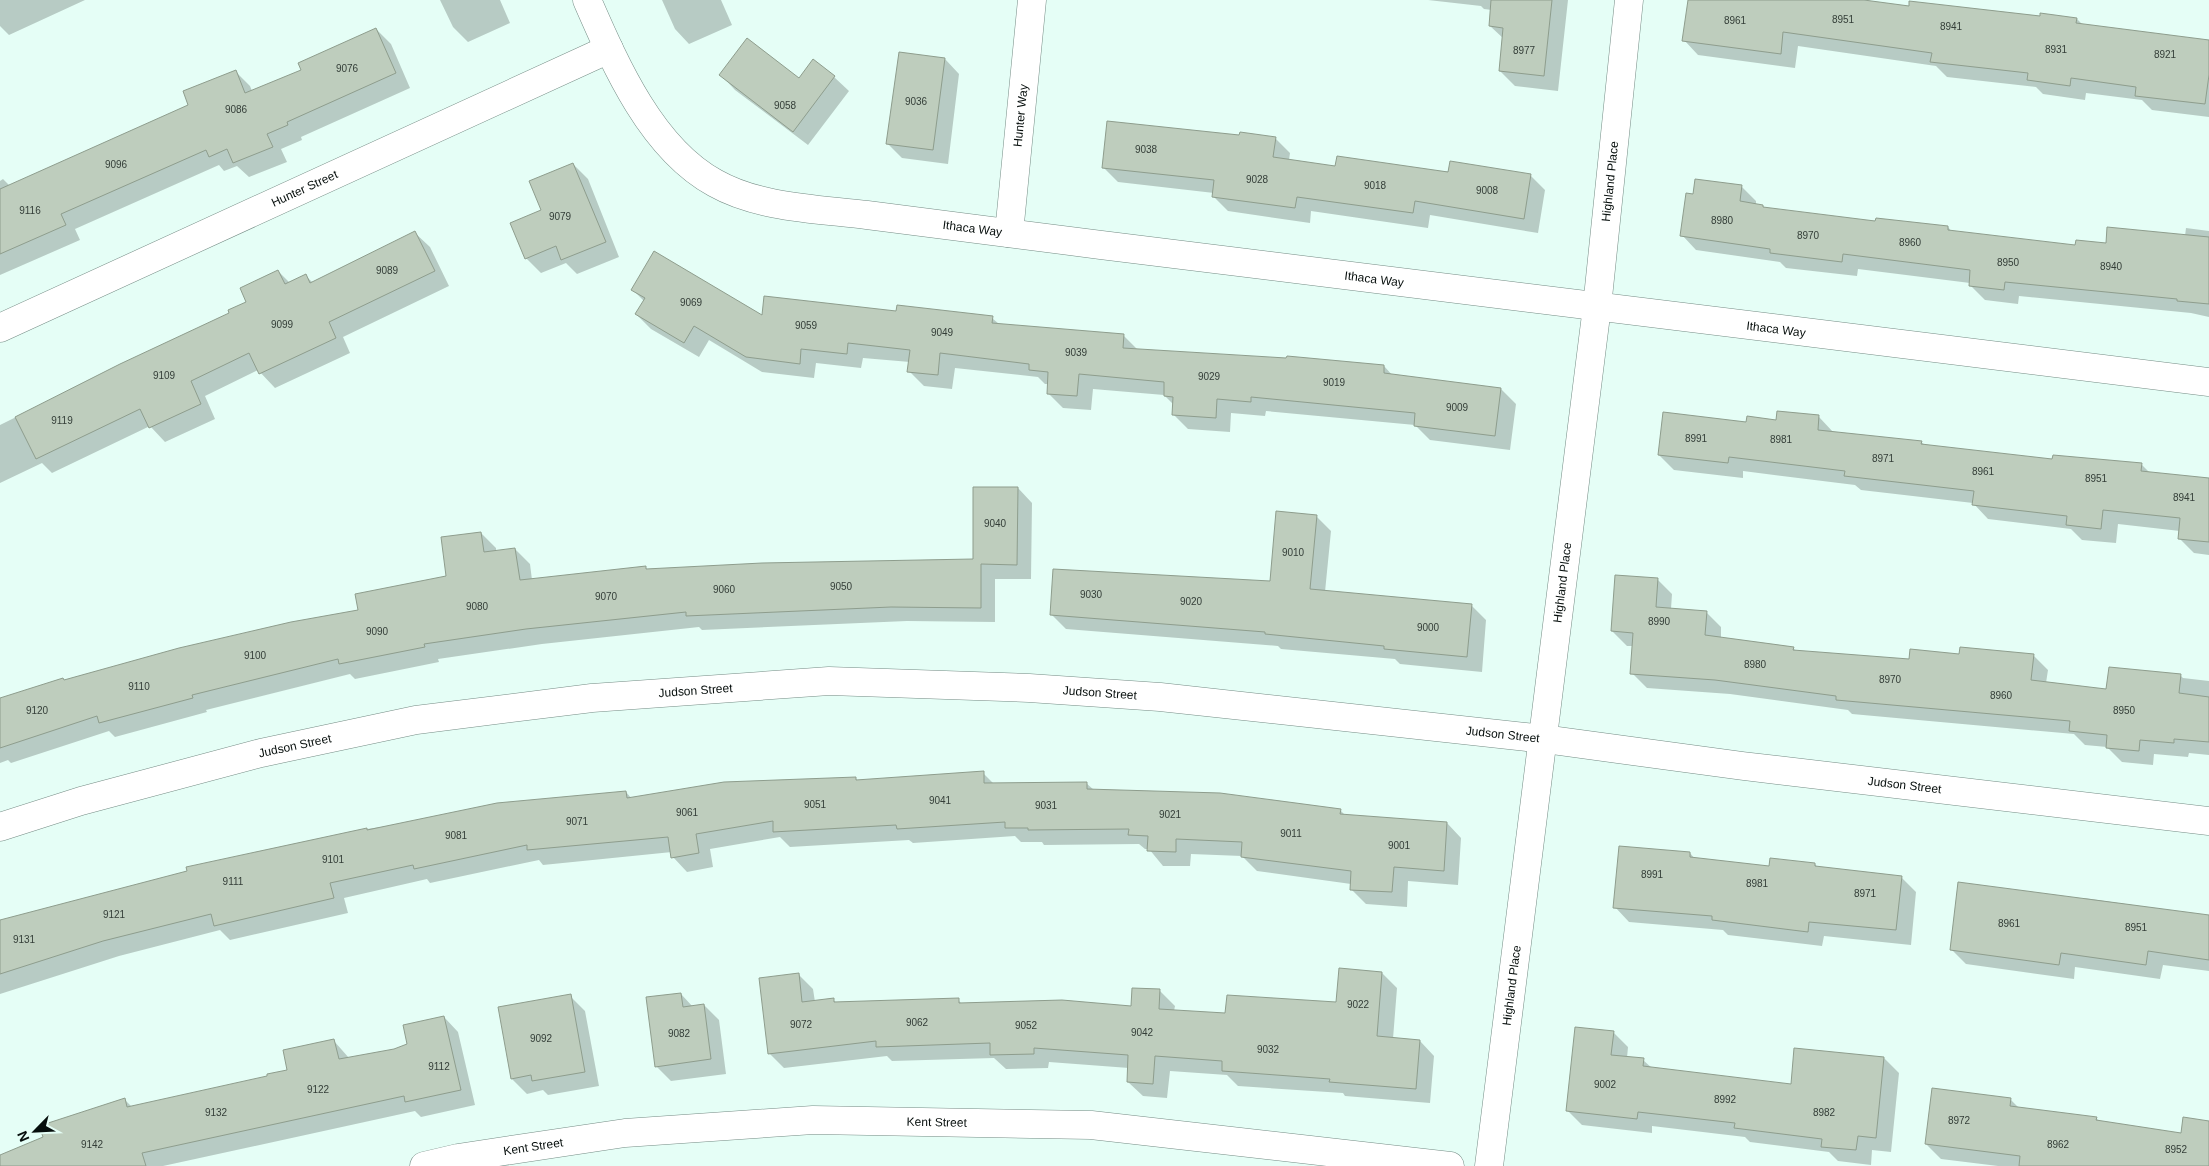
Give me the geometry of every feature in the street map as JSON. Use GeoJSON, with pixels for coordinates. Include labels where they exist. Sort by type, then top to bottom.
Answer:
{"type":"FeatureCollection","features":[{"type":"Feature","properties":{"kind":"street","name":"Ithaca Way"},"geometry":{"type":"LineString","coordinates":[[587,0],[609,50],[638,103],[668,144],[691,166],[715,184],[749,197],[797,206],[1009,233],[2209,382]]}},
{"type":"Feature","properties":{"kind":"street","name":"Hunter Way"},"geometry":{"type":"LineString","coordinates":[[1009,233],[1032,0]]}},
{"type":"Feature","properties":{"kind":"street","name":"Highland Place"},"geometry":{"type":"LineString","coordinates":[[1490,1166],[1596,307],[1629,0]]}},
{"type":"Feature","properties":{"kind":"street","name":"Hunter Street"},"geometry":{"type":"LineString","coordinates":[[0,328],[609,50]]}},
{"type":"Feature","properties":{"kind":"street","name":"Judson Street"},"geometry":{"type":"LineString","coordinates":[[0,827],[81,801],[261,753],[416,720],[592,698],[829,681],[1029,688],[1160,697],[1544,739],[1753,767],[2209,821]]}},
{"type":"Feature","properties":{"kind":"street","name":"Kent Street"},"geometry":{"type":"LineString","coordinates":[[424,1166],[458,1158],[625,1133],[813,1120],[1091,1125],[1450,1166]]}},
{"type":"Feature","properties":{"kind":"building"},"geometry":{"type":"Polygon","coordinates":[[[1491,0],[1552,0],[1544,76],[1499,71],[1503,28],[1489,26],[1491,0]]]}},
{"type":"Feature","properties":{"kind":"building"},"geometry":{"type":"Polygon","coordinates":[[[1688,0],[1864,0],[1909,6],[1909,1],[2040,16],[2040,13],[2077,18],[2076,23],[2209,40],[2209,75],[2205,104],[2135,96],[2136,87],[2071,78],[2070,86],[2027,80],[2028,73],[1930,62],[1932,53],[1783,32],[1781,54],[1682,41],[1688,0]]]}},
{"type":"Feature","properties":{"kind":"building"},"geometry":{"type":"Polygon","coordinates":[[[376,28],[396,73],[287,122],[288,125],[267,134],[273,147],[233,163],[227,149],[209,157],[206,150],[61,214],[66,225],[0,254],[0,189],[188,105],[183,91],[236,70],[245,93],[301,70],[298,63],[376,28]]]}},
{"type":"Feature","properties":{"kind":"building"},"geometry":{"type":"Polygon","coordinates":[[[747,38],[799,78],[813,59],[835,76],[793,132],[719,75],[747,38]]]}},
{"type":"Feature","properties":{"kind":"building"},"geometry":{"type":"Polygon","coordinates":[[[899,52],[945,58],[933,150],[886,144],[899,52]]]}},
{"type":"Feature","properties":{"kind":"building"},"geometry":{"type":"Polygon","coordinates":[[[1107,121],[1239,135],[1240,132],[1276,137],[1273,157],[1335,166],[1337,156],[1448,172],[1450,161],[1531,174],[1524,219],[1415,201],[1413,213],[1297,197],[1295,208],[1212,197],[1214,180],[1102,168],[1107,121]]]}},
{"type":"Feature","properties":{"kind":"building"},"geometry":{"type":"Polygon","coordinates":[[[573,163],[606,242],[561,260],[556,246],[525,259],[510,223],[541,210],[529,181],[573,163]]]}},
{"type":"Feature","properties":{"kind":"building"},"geometry":{"type":"Polygon","coordinates":[[[1695,179],[1742,185],[1740,201],[1763,205],[1763,207],[1875,221],[1876,218],[1948,226],[1948,230],[2075,245],[2076,240],[2106,243],[2107,227],[2209,237],[2209,304],[2177,301],[2177,299],[2005,282],[2004,290],[1969,286],[1970,270],[1843,254],[1842,262],[1770,253],[1770,249],[1680,236],[1686,193],[1693,194],[1695,179]]]}},
{"type":"Feature","properties":{"kind":"building"},"geometry":{"type":"Polygon","coordinates":[[[415,231],[435,271],[329,322],[336,338],[259,374],[249,353],[191,381],[201,404],[149,428],[140,409],[36,459],[15,417],[120,364],[229,313],[228,310],[246,302],[240,288],[278,270],[285,284],[306,274],[310,283],[415,231]]]}},
{"type":"Feature","properties":{"kind":"building"},"geometry":{"type":"Polygon","coordinates":[[[654,251],[762,315],[764,296],[896,311],[897,305],[993,316],[992,323],[1124,334],[1123,348],[1286,358],[1287,356],[1384,365],[1384,373],[1501,388],[1495,436],[1414,426],[1415,413],[1251,397],[1251,402],[1217,399],[1216,418],[1172,415],[1173,397],[1164,396],[1164,382],[1079,374],[1077,396],[1047,394],[1048,372],[1029,370],[1029,364],[940,353],[938,375],[907,372],[910,350],[848,343],[847,354],[801,349],[800,364],[746,357],[694,326],[684,343],[635,314],[645,298],[631,290],[654,251]]]}},
{"type":"Feature","properties":{"kind":"building"},"geometry":{"type":"Polygon","coordinates":[[[1777,411],[1819,415],[1818,430],[1922,441],[1921,444],[2052,459],[2053,455],[2142,463],[2141,471],[2209,478],[2209,542],[2178,539],[2180,518],[2103,510],[2101,529],[2066,525],[2067,516],[1972,505],[1974,491],[1844,476],[1845,471],[1729,457],[1728,463],[1658,455],[1663,412],[1746,422],[1747,416],[1776,420],[1777,411]]]}},
{"type":"Feature","properties":{"kind":"building"},"geometry":{"type":"Polygon","coordinates":[[[973,487],[1018,487],[1017,565],[981,564],[981,608],[891,607],[686,616],[686,612],[526,629],[424,644],[425,647],[339,664],[338,659],[192,695],[193,698],[99,723],[97,716],[0,748],[0,698],[63,678],[64,680],[179,648],[291,622],[358,610],[355,594],[446,576],[441,537],[481,532],[484,552],[515,548],[520,580],[646,566],[646,569],[762,563],[973,559],[973,487]]]}},
{"type":"Feature","properties":{"kind":"building"},"geometry":{"type":"Polygon","coordinates":[[[1276,511],[1317,515],[1310,589],[1472,604],[1467,657],[1384,649],[1384,646],[1265,634],[1265,632],[1050,615],[1053,569],[1270,581],[1276,511]]]}},
{"type":"Feature","properties":{"kind":"building"},"geometry":{"type":"Polygon","coordinates":[[[1615,575],[1658,578],[1656,607],[1707,611],[1705,635],[1794,647],[1793,650],[1909,659],[1910,649],[1959,654],[1960,647],[2034,654],[2031,680],[2106,689],[2109,667],[2181,674],[2179,693],[2209,697],[2209,742],[2174,739],[2174,743],[2140,740],[2139,751],[2106,748],[2107,735],[2069,731],[2070,721],[1836,700],[1836,696],[1715,680],[1630,674],[1633,633],[1611,631],[1615,575]]]}},
{"type":"Feature","properties":{"kind":"building"},"geometry":{"type":"Polygon","coordinates":[[[984,771],[984,783],[1087,782],[1087,789],[1220,793],[1341,809],[1340,814],[1447,822],[1444,871],[1394,867],[1392,892],[1350,890],[1351,871],[1241,857],[1242,842],[1176,839],[1176,852],[1147,851],[1148,836],[1128,835],[1129,829],[1028,830],[1028,828],[1005,828],[1005,822],[897,829],[896,825],[773,832],[773,821],[696,834],[699,853],[671,858],[668,837],[527,850],[527,845],[414,869],[413,865],[330,883],[334,898],[214,926],[211,914],[103,941],[0,974],[0,920],[187,871],[186,867],[367,828],[367,830],[497,803],[626,791],[627,798],[724,782],[856,777],[856,780],[984,771]]]}},
{"type":"Feature","properties":{"kind":"building"},"geometry":{"type":"Polygon","coordinates":[[[1619,846],[1690,852],[1690,857],[1769,866],[1770,858],[1815,863],[1815,866],[1902,876],[1896,930],[1809,922],[1808,932],[1712,920],[1712,916],[1613,908],[1619,846]]]}},
{"type":"Feature","properties":{"kind":"building"},"geometry":{"type":"Polygon","coordinates":[[[1958,882],[2209,915],[2209,960],[2148,951],[2146,965],[2061,953],[2059,965],[1950,950],[1958,882]]]}},
{"type":"Feature","properties":{"kind":"building"},"geometry":{"type":"Polygon","coordinates":[[[1339,968],[1382,972],[1377,1036],[1420,1040],[1416,1089],[1329,1082],[1330,1079],[1222,1071],[1222,1061],[1155,1056],[1153,1084],[1127,1082],[1128,1055],[1034,1048],[1034,1054],[990,1055],[990,1043],[876,1047],[876,1041],[768,1054],[759,978],[799,973],[802,1002],[834,998],[834,1002],[959,998],[959,1003],[1062,1000],[1131,1006],[1132,988],[1160,989],[1159,1009],[1225,1013],[1227,995],[1336,1002],[1339,968]]]}},
{"type":"Feature","properties":{"kind":"building"},"geometry":{"type":"Polygon","coordinates":[[[681,993],[683,1007],[704,1004],[711,1059],[655,1067],[646,997],[681,993]]]}},
{"type":"Feature","properties":{"kind":"building"},"geometry":{"type":"Polygon","coordinates":[[[571,994],[585,1072],[532,1081],[531,1075],[511,1079],[498,1007],[571,994]]]}},
{"type":"Feature","properties":{"kind":"building"},"geometry":{"type":"Polygon","coordinates":[[[444,1016],[461,1090],[405,1102],[404,1096],[142,1153],[146,1166],[0,1166],[0,1155],[43,1137],[39,1126],[125,1098],[127,1107],[287,1070],[283,1050],[334,1039],[339,1059],[394,1049],[407,1044],[403,1025],[444,1016]]]}},
{"type":"Feature","properties":{"kind":"building"},"geometry":{"type":"Polygon","coordinates":[[[1575,1027],[1614,1031],[1611,1055],[1644,1058],[1643,1066],[1791,1084],[1794,1048],[1884,1057],[1876,1138],[1858,1136],[1856,1150],[1821,1147],[1822,1139],[1734,1128],[1735,1123],[1638,1112],[1637,1119],[1566,1111],[1575,1027]]]}},
{"type":"Feature","properties":{"kind":"building"},"geometry":{"type":"Polygon","coordinates":[[[1932,1088],[2011,1098],[2010,1106],[2097,1117],[2096,1120],[2181,1133],[2183,1117],[2209,1121],[2209,1166],[2019,1166],[2020,1156],[1925,1144],[1932,1088]]]}}]}
